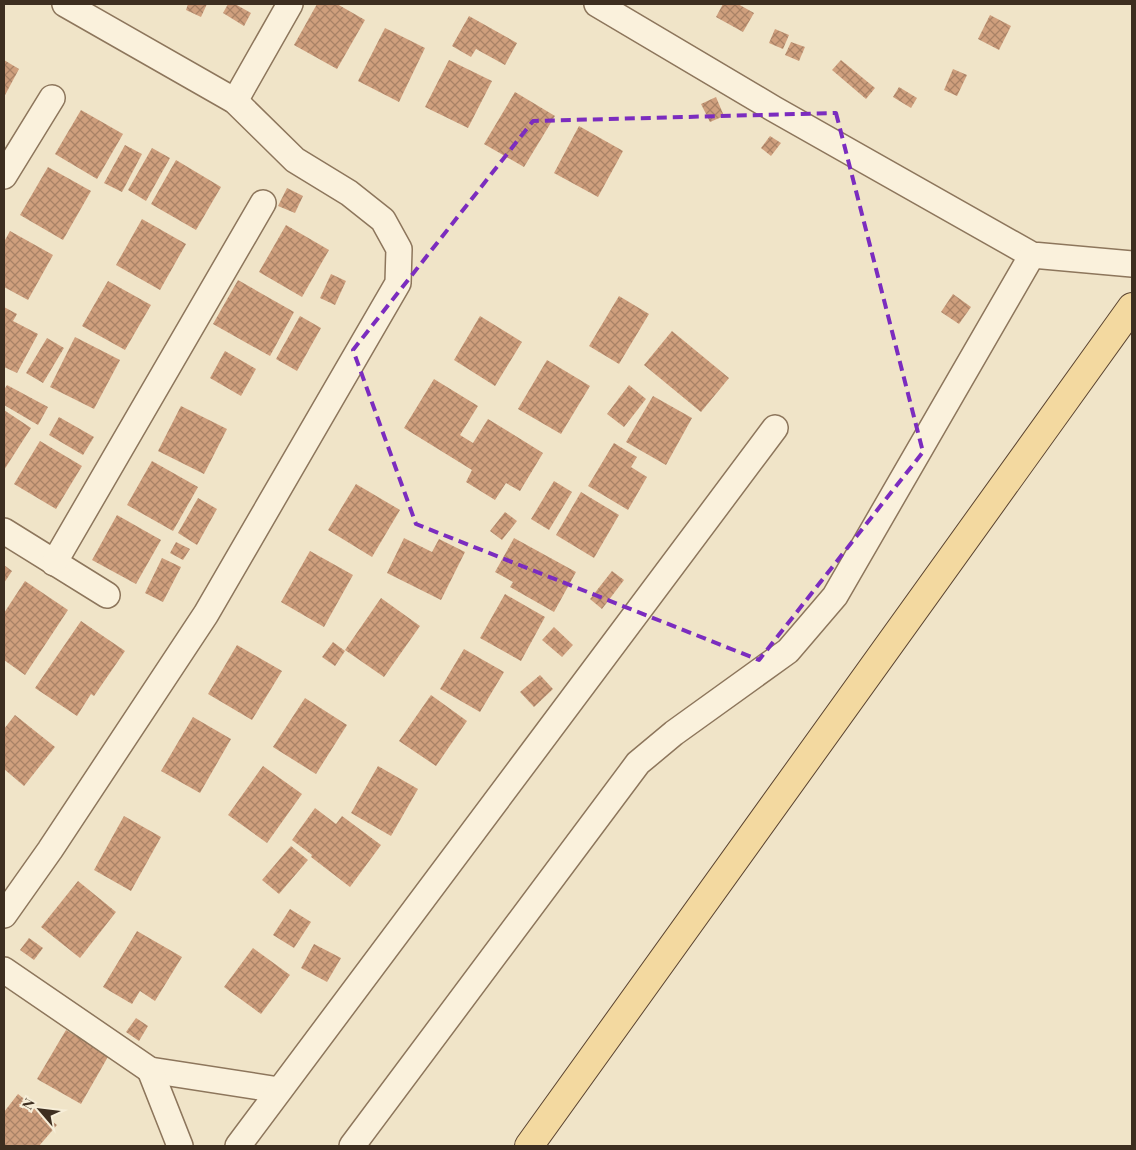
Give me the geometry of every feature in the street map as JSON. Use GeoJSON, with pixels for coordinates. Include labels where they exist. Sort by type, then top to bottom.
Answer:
{"type":"FeatureCollection","features":[{"type":"Feature","properties":{"kind":"main road"},"geometry":{"type":"LineString","coordinates":[[529,1146],[1132,307]]}},
{"type":"Feature","properties":{"kind":"street"},"geometry":{"type":"LineString","coordinates":[[4,915],[50,850],[206,614],[398,283],[399,249],[383,220],[350,193],[296,160],[235,101],[65,4]]}},
{"type":"Feature","properties":{"kind":"street"},"geometry":{"type":"LineString","coordinates":[[235,101],[290,4]]}},
{"type":"Feature","properties":{"kind":"street"},"geometry":{"type":"LineString","coordinates":[[597,4],[774,108],[1032,255],[1132,264]]}},
{"type":"Feature","properties":{"kind":"street"},"geometry":{"type":"LineString","coordinates":[[4,176],[52,98]]}},
{"type":"Feature","properties":{"kind":"street"},"geometry":{"type":"LineString","coordinates":[[54,562],[263,203]]}},
{"type":"Feature","properties":{"kind":"street"},"geometry":{"type":"LineString","coordinates":[[352,1146],[638,763],[674,734],[788,652],[835,596],[1032,255]]}},
{"type":"Feature","properties":{"kind":"street"},"geometry":{"type":"LineString","coordinates":[[238,1146],[775,428]]}},
{"type":"Feature","properties":{"kind":"street"},"geometry":{"type":"LineString","coordinates":[[4,531],[107,595]]}},
{"type":"Feature","properties":{"kind":"street"},"geometry":{"type":"LineString","coordinates":[[4,970],[150,1070],[279,1090]]}},
{"type":"Feature","properties":{"kind":"street"},"geometry":{"type":"LineString","coordinates":[[150,1070],[180,1146]]}},
{"type":"Feature","properties":{"kind":"highlighted area"},"geometry":{"type":"Polygon","coordinates":[[[836,113],[923,452],[759,660],[416,524],[353,350],[533,121],[836,113]]]}},
{"type":"Feature","properties":{"kind":"building"},"geometry":{"type":"Polygon","coordinates":[[[188,4],[207,4],[201,17],[186,10],[188,4]]]}},
{"type":"Feature","properties":{"kind":"building"},"geometry":{"type":"Polygon","coordinates":[[[228,4],[235,4],[251,13],[244,26],[223,13],[228,4]]]}},
{"type":"Feature","properties":{"kind":"building"},"geometry":{"type":"Polygon","coordinates":[[[317,4],[337,4],[365,20],[337,69],[294,45],[317,4]]]}},
{"type":"Feature","properties":{"kind":"building"},"geometry":{"type":"Polygon","coordinates":[[[723,4],[738,4],[754,13],[743,32],[716,17],[723,4]]]}},
{"type":"Feature","properties":{"kind":"building"},"geometry":{"type":"Polygon","coordinates":[[[990,15],[1011,26],[999,50],[978,39],[990,15]]]}},
{"type":"Feature","properties":{"kind":"building"},"geometry":{"type":"Polygon","coordinates":[[[469,16],[517,43],[505,65],[476,49],[471,57],[452,46],[469,16]]]}},
{"type":"Feature","properties":{"kind":"building"},"geometry":{"type":"Polygon","coordinates":[[[385,28],[425,48],[399,102],[358,81],[385,28]]]}},
{"type":"Feature","properties":{"kind":"building"},"geometry":{"type":"Polygon","coordinates":[[[775,29],[789,35],[783,49],[769,43],[775,29]]]}},
{"type":"Feature","properties":{"kind":"building"},"geometry":{"type":"Polygon","coordinates":[[[791,42],[805,47],[799,61],[785,55],[791,42]]]}},
{"type":"Feature","properties":{"kind":"building"},"geometry":{"type":"Polygon","coordinates":[[[4,60],[19,69],[4,97],[4,60]]]}},
{"type":"Feature","properties":{"kind":"building"},"geometry":{"type":"Polygon","coordinates":[[[449,60],[492,81],[468,128],[425,107],[449,60]]]}},
{"type":"Feature","properties":{"kind":"building"},"geometry":{"type":"Polygon","coordinates":[[[841,60],[875,88],[866,99],[832,70],[841,60]]]}},
{"type":"Feature","properties":{"kind":"building"},"geometry":{"type":"Polygon","coordinates":[[[953,69],[967,75],[957,96],[944,90],[953,69]]]}},
{"type":"Feature","properties":{"kind":"building"},"geometry":{"type":"Polygon","coordinates":[[[899,87],[917,98],[911,108],[893,97],[899,87]]]}},
{"type":"Feature","properties":{"kind":"building"},"geometry":{"type":"Polygon","coordinates":[[[515,92],[555,116],[524,167],[484,144],[515,92]]]}},
{"type":"Feature","properties":{"kind":"building"},"geometry":{"type":"Polygon","coordinates":[[[716,97],[724,116],[710,122],[701,104],[716,97]]]}},
{"type":"Feature","properties":{"kind":"building"},"geometry":{"type":"Polygon","coordinates":[[[81,110],[123,134],[97,179],[55,154],[81,110]]]}},
{"type":"Feature","properties":{"kind":"building"},"geometry":{"type":"Polygon","coordinates":[[[579,126],[623,151],[598,197],[554,173],[579,126]]]}},
{"type":"Feature","properties":{"kind":"building"},"geometry":{"type":"Polygon","coordinates":[[[770,136],[781,143],[771,156],[761,148],[770,136]]]}},
{"type":"Feature","properties":{"kind":"building"},"geometry":{"type":"Polygon","coordinates":[[[125,145],[142,154],[122,192],[104,183],[125,145]]]}},
{"type":"Feature","properties":{"kind":"building"},"geometry":{"type":"Polygon","coordinates":[[[152,148],[170,158],[146,201],[128,190],[152,148]]]}},
{"type":"Feature","properties":{"kind":"building"},"geometry":{"type":"Polygon","coordinates":[[[176,160],[221,187],[196,230],[151,204],[176,160]]]}},
{"type":"Feature","properties":{"kind":"building"},"geometry":{"type":"Polygon","coordinates":[[[48,167],[91,191],[63,240],[20,215],[48,167]]]}},
{"type":"Feature","properties":{"kind":"building"},"geometry":{"type":"Polygon","coordinates":[[[287,188],[303,196],[295,213],[278,206],[287,188]]]}},
{"type":"Feature","properties":{"kind":"building"},"geometry":{"type":"Polygon","coordinates":[[[142,219],[186,244],[160,290],[116,265],[142,219]]]}},
{"type":"Feature","properties":{"kind":"building"},"geometry":{"type":"Polygon","coordinates":[[[286,225],[329,250],[302,297],[259,272],[286,225]]]}},
{"type":"Feature","properties":{"kind":"building"},"geometry":{"type":"Polygon","coordinates":[[[10,231],[53,255],[28,300],[4,287],[4,242],[10,231]]]}},
{"type":"Feature","properties":{"kind":"building"},"geometry":{"type":"Polygon","coordinates":[[[331,274],[346,281],[335,305],[320,298],[331,274]]]}},
{"type":"Feature","properties":{"kind":"building"},"geometry":{"type":"Polygon","coordinates":[[[238,280],[294,312],[270,356],[213,324],[238,280]]]}},
{"type":"Feature","properties":{"kind":"building"},"geometry":{"type":"Polygon","coordinates":[[[108,281],[151,305],[125,350],[82,326],[108,281]]]}},
{"type":"Feature","properties":{"kind":"building"},"geometry":{"type":"Polygon","coordinates":[[[953,294],[971,307],[959,324],[941,312],[953,294]]]}},
{"type":"Feature","properties":{"kind":"building"},"geometry":{"type":"Polygon","coordinates":[[[619,296],[649,314],[619,364],[589,346],[619,296]]]}},
{"type":"Feature","properties":{"kind":"building"},"geometry":{"type":"Polygon","coordinates":[[[4,307],[17,314],[13,321],[38,334],[17,373],[4,367],[4,307]]]}},
{"type":"Feature","properties":{"kind":"building"},"geometry":{"type":"Polygon","coordinates":[[[300,316],[321,328],[297,371],[276,359],[300,316]]]}},
{"type":"Feature","properties":{"kind":"building"},"geometry":{"type":"Polygon","coordinates":[[[480,316],[522,342],[495,386],[454,360],[480,316]]]}},
{"type":"Feature","properties":{"kind":"building"},"geometry":{"type":"Polygon","coordinates":[[[672,331],[729,378],[701,412],[644,365],[672,331]]]}},
{"type":"Feature","properties":{"kind":"building"},"geometry":{"type":"Polygon","coordinates":[[[75,337],[120,360],[94,409],[50,387],[75,337]]]}},
{"type":"Feature","properties":{"kind":"building"},"geometry":{"type":"Polygon","coordinates":[[[47,338],[64,348],[43,383],[26,373],[47,338]]]}},
{"type":"Feature","properties":{"kind":"building"},"geometry":{"type":"Polygon","coordinates":[[[225,351],[256,369],[241,396],[210,378],[225,351]]]}},
{"type":"Feature","properties":{"kind":"building"},"geometry":{"type":"Polygon","coordinates":[[[547,360],[590,386],[561,434],[518,409],[547,360]]]}},
{"type":"Feature","properties":{"kind":"building"},"geometry":{"type":"Polygon","coordinates":[[[434,379],[478,406],[460,435],[473,443],[488,419],[543,453],[520,491],[506,483],[495,500],[466,482],[472,470],[404,428],[434,379]]]}},
{"type":"Feature","properties":{"kind":"building"},"geometry":{"type":"Polygon","coordinates":[[[7,385],[48,407],[38,425],[4,405],[4,390],[7,385]]]}},
{"type":"Feature","properties":{"kind":"building"},"geometry":{"type":"Polygon","coordinates":[[[629,385],[646,399],[624,427],[607,414],[629,385]]]}},
{"type":"Feature","properties":{"kind":"building"},"geometry":{"type":"Polygon","coordinates":[[[653,396],[692,418],[666,465],[626,442],[653,396]]]}},
{"type":"Feature","properties":{"kind":"building"},"geometry":{"type":"Polygon","coordinates":[[[181,406],[227,429],[204,474],[158,451],[181,406]]]}},
{"type":"Feature","properties":{"kind":"building"},"geometry":{"type":"Polygon","coordinates":[[[4,410],[31,428],[4,470],[4,410]]]}},
{"type":"Feature","properties":{"kind":"building"},"geometry":{"type":"Polygon","coordinates":[[[59,417],[94,437],[83,455],[49,435],[59,417]]]}},
{"type":"Feature","properties":{"kind":"building"},"geometry":{"type":"Polygon","coordinates":[[[40,441],[82,466],[56,509],[14,484],[40,441]]]}},
{"type":"Feature","properties":{"kind":"building"},"geometry":{"type":"Polygon","coordinates":[[[614,443],[637,457],[631,467],[647,477],[628,510],[588,486],[614,443]]]}},
{"type":"Feature","properties":{"kind":"building"},"geometry":{"type":"Polygon","coordinates":[[[152,461],[198,487],[173,531],[127,505],[152,461]]]}},
{"type":"Feature","properties":{"kind":"building"},"geometry":{"type":"Polygon","coordinates":[[[554,481],[572,492],[549,530],[531,519],[554,481]]]}},
{"type":"Feature","properties":{"kind":"building"},"geometry":{"type":"Polygon","coordinates":[[[356,484],[400,510],[372,557],[328,530],[356,484]]]}},
{"type":"Feature","properties":{"kind":"building"},"geometry":{"type":"Polygon","coordinates":[[[581,492],[619,515],[594,558],[556,535],[581,492]]]}},
{"type":"Feature","properties":{"kind":"building"},"geometry":{"type":"Polygon","coordinates":[[[198,498],[217,509],[197,545],[178,533],[198,498]]]}},
{"type":"Feature","properties":{"kind":"building"},"geometry":{"type":"Polygon","coordinates":[[[505,512],[517,521],[502,540],[490,531],[505,512]]]}},
{"type":"Feature","properties":{"kind":"building"},"geometry":{"type":"Polygon","coordinates":[[[117,515],[161,540],[136,584],[92,560],[117,515]]]}},
{"type":"Feature","properties":{"kind":"building"},"geometry":{"type":"Polygon","coordinates":[[[404,538],[432,552],[439,539],[465,552],[441,600],[387,573],[404,538]]]}},
{"type":"Feature","properties":{"kind":"building"},"geometry":{"type":"Polygon","coordinates":[[[514,538],[576,572],[554,612],[510,587],[513,582],[495,572],[514,538]]]}},
{"type":"Feature","properties":{"kind":"building"},"geometry":{"type":"Polygon","coordinates":[[[176,542],[190,549],[183,560],[170,553],[176,542]]]}},
{"type":"Feature","properties":{"kind":"building"},"geometry":{"type":"Polygon","coordinates":[[[310,551],[353,575],[324,627],[281,602],[310,551]]]}},
{"type":"Feature","properties":{"kind":"building"},"geometry":{"type":"Polygon","coordinates":[[[162,558],[181,567],[163,602],[145,593],[162,558]]]}},
{"type":"Feature","properties":{"kind":"building"},"geometry":{"type":"Polygon","coordinates":[[[4,565],[12,571],[4,583],[4,565]]]}},
{"type":"Feature","properties":{"kind":"building"},"geometry":{"type":"Polygon","coordinates":[[[612,571],[624,580],[602,609],[590,599],[612,571]]]}},
{"type":"Feature","properties":{"kind":"building"},"geometry":{"type":"Polygon","coordinates":[[[25,581],[68,610],[25,675],[4,660],[4,613],[25,581]]]}},
{"type":"Feature","properties":{"kind":"building"},"geometry":{"type":"Polygon","coordinates":[[[505,594],[545,617],[521,661],[480,638],[505,594]]]}},
{"type":"Feature","properties":{"kind":"building"},"geometry":{"type":"Polygon","coordinates":[[[381,598],[420,626],[384,677],[345,650],[381,598]]]}},
{"type":"Feature","properties":{"kind":"building"},"geometry":{"type":"Polygon","coordinates":[[[81,621],[125,651],[94,696],[91,694],[77,716],[35,688],[81,621]]]}},
{"type":"Feature","properties":{"kind":"building"},"geometry":{"type":"Polygon","coordinates":[[[554,627],[573,645],[562,657],[542,640],[554,627]]]}},
{"type":"Feature","properties":{"kind":"building"},"geometry":{"type":"Polygon","coordinates":[[[333,642],[345,651],[335,666],[322,657],[333,642]]]}},
{"type":"Feature","properties":{"kind":"building"},"geometry":{"type":"Polygon","coordinates":[[[237,645],[282,671],[252,720],[208,694],[237,645]]]}},
{"type":"Feature","properties":{"kind":"building"},"geometry":{"type":"Polygon","coordinates":[[[464,649],[504,672],[480,712],[440,689],[464,649]]]}},
{"type":"Feature","properties":{"kind":"building"},"geometry":{"type":"Polygon","coordinates":[[[540,675],[553,689],[534,707],[520,692],[540,675]]]}},
{"type":"Feature","properties":{"kind":"building"},"geometry":{"type":"Polygon","coordinates":[[[431,695],[467,721],[436,766],[399,741],[431,695]]]}},
{"type":"Feature","properties":{"kind":"building"},"geometry":{"type":"Polygon","coordinates":[[[305,698],[347,725],[316,774],[273,747],[305,698]]]}},
{"type":"Feature","properties":{"kind":"building"},"geometry":{"type":"Polygon","coordinates":[[[15,715],[55,747],[24,786],[4,769],[4,729],[15,715]]]}},
{"type":"Feature","properties":{"kind":"building"},"geometry":{"type":"Polygon","coordinates":[[[193,717],[231,739],[200,793],[161,771],[193,717]]]}},
{"type":"Feature","properties":{"kind":"building"},"geometry":{"type":"Polygon","coordinates":[[[263,766],[302,794],[267,843],[228,815],[263,766]]]}},
{"type":"Feature","properties":{"kind":"building"},"geometry":{"type":"Polygon","coordinates":[[[378,766],[418,789],[391,836],[351,813],[378,766]]]}},
{"type":"Feature","properties":{"kind":"building"},"geometry":{"type":"Polygon","coordinates":[[[315,808],[336,824],[342,816],[381,845],[350,887],[292,840],[315,808]]]}},
{"type":"Feature","properties":{"kind":"building"},"geometry":{"type":"Polygon","coordinates":[[[124,816],[161,837],[131,891],[94,870],[124,816]]]}},
{"type":"Feature","properties":{"kind":"building"},"geometry":{"type":"Polygon","coordinates":[[[291,846],[308,860],[279,894],[262,880],[291,846]]]}},
{"type":"Feature","properties":{"kind":"building"},"geometry":{"type":"Polygon","coordinates":[[[78,881],[116,912],[80,958],[41,927],[78,881]]]}},
{"type":"Feature","properties":{"kind":"building"},"geometry":{"type":"Polygon","coordinates":[[[290,909],[311,922],[294,948],[273,935],[290,909]]]}},
{"type":"Feature","properties":{"kind":"building"},"geometry":{"type":"Polygon","coordinates":[[[137,931],[182,957],[155,1001],[140,991],[132,1004],[103,987],[137,931]]]}},
{"type":"Feature","properties":{"kind":"building"},"geometry":{"type":"Polygon","coordinates":[[[29,938],[43,948],[34,960],[20,950],[29,938]]]}},
{"type":"Feature","properties":{"kind":"building"},"geometry":{"type":"Polygon","coordinates":[[[314,944],[341,958],[327,982],[301,968],[314,944]]]}},
{"type":"Feature","properties":{"kind":"building"},"geometry":{"type":"Polygon","coordinates":[[[253,948],[290,975],[261,1014],[224,987],[253,948]]]}},
{"type":"Feature","properties":{"kind":"building"},"geometry":{"type":"Polygon","coordinates":[[[136,1018],[148,1026],[139,1041],[126,1032],[136,1018]]]}},
{"type":"Feature","properties":{"kind":"building"},"geometry":{"type":"Polygon","coordinates":[[[66,1030],[109,1055],[81,1104],[37,1079],[66,1030]]]}},
{"type":"Feature","properties":{"kind":"building"},"geometry":{"type":"Polygon","coordinates":[[[18,1094],[57,1125],[39,1146],[4,1146],[4,1112],[18,1094]]]}}]}
